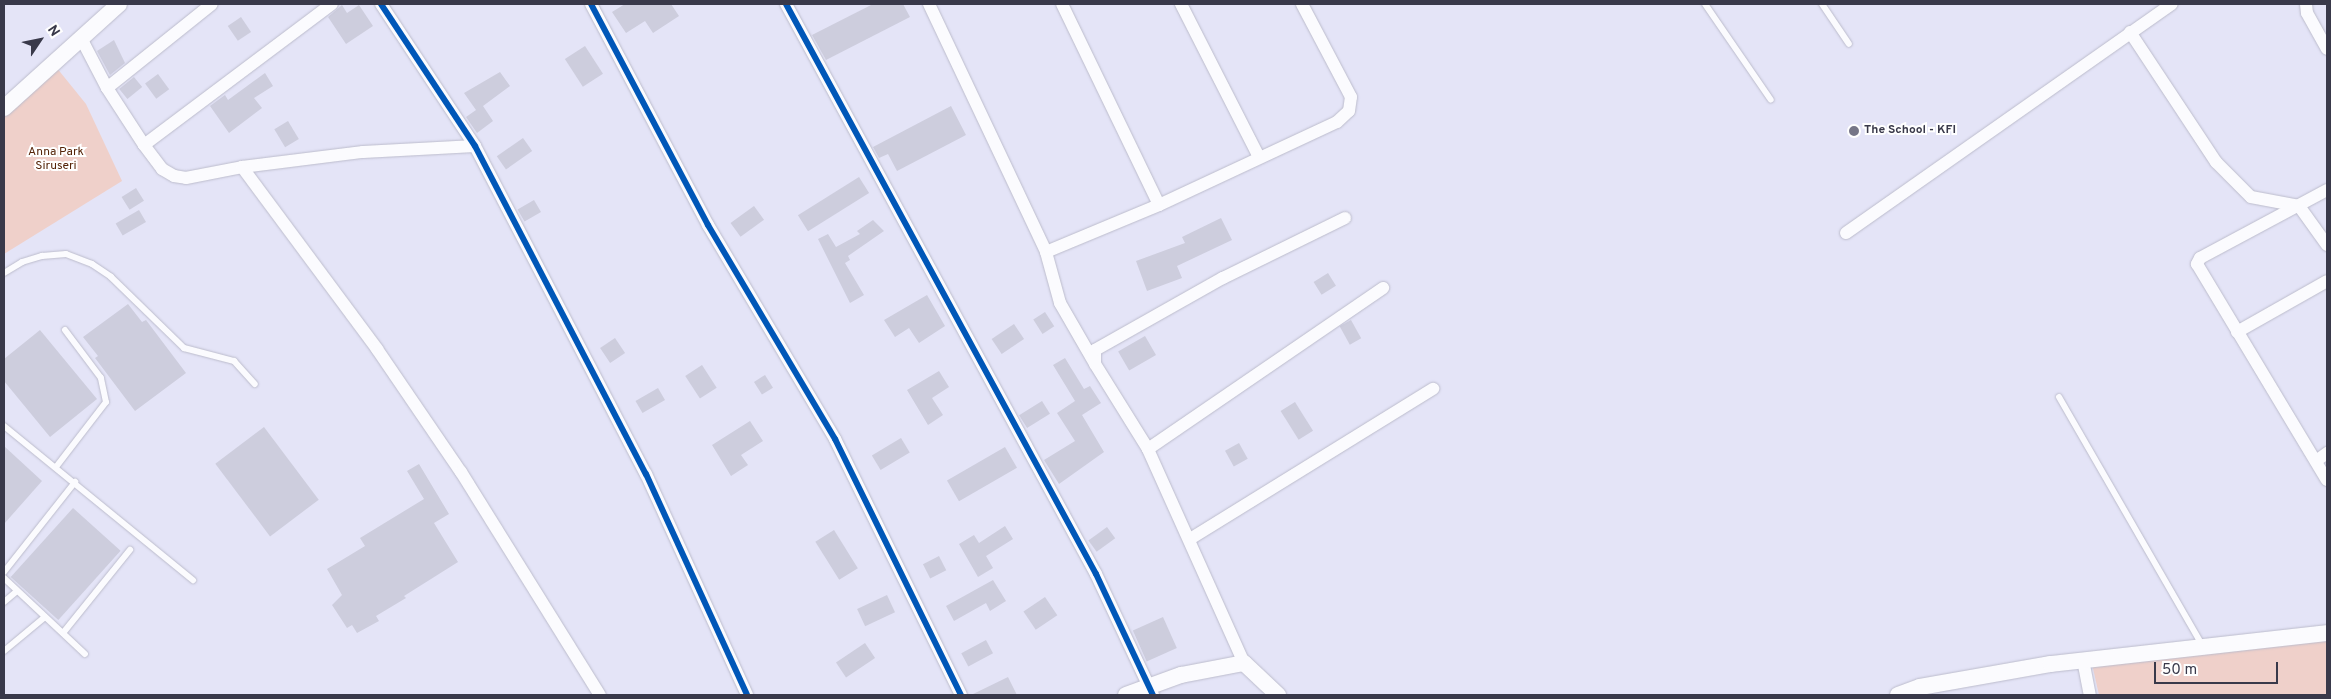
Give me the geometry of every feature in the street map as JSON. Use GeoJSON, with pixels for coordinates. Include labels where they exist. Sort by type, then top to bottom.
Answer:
{"type":"FeatureCollection","features":[{"type":"Feature","properties":{"kind":"street"},"geometry":{"type":"LineString","coordinates":[[4,108],[119,4]]}},
{"type":"Feature","properties":{"kind":"street"},"geometry":{"type":"LineString","coordinates":[[107,88],[212,4]]}},
{"type":"Feature","properties":{"kind":"street"},"geometry":{"type":"LineString","coordinates":[[144,145],[332,4]]}},
{"type":"Feature","properties":{"kind":"street"},"geometry":{"type":"LineString","coordinates":[[381,4],[475,146],[646,474],[748,695]]}},
{"type":"Feature","properties":{"kind":"street"},"geometry":{"type":"LineString","coordinates":[[591,4],[708,225],[835,439],[961,695]]}},
{"type":"Feature","properties":{"kind":"street"},"geometry":{"type":"LineString","coordinates":[[786,4],[1096,574],[1151,691]]}},
{"type":"Feature","properties":{"kind":"street"},"geometry":{"type":"LineString","coordinates":[[929,4],[1046,252],[1060,303],[1095,364],[1148,449],[1244,663],[1278,695]]}},
{"type":"Feature","properties":{"kind":"street"},"geometry":{"type":"LineString","coordinates":[[1062,4],[1159,205]]}},
{"type":"Feature","properties":{"kind":"street"},"geometry":{"type":"LineString","coordinates":[[1180,4],[1259,157]]}},
{"type":"Feature","properties":{"kind":"street"},"geometry":{"type":"LineString","coordinates":[[1046,252],[1159,205],[1337,122],[1350,111],[1351,97],[1302,4]]}},
{"type":"Feature","properties":{"kind":"street"},"geometry":{"type":"LineString","coordinates":[[1846,234],[2172,4]]}},
{"type":"Feature","properties":{"kind":"street"},"geometry":{"type":"LineString","coordinates":[[2306,4],[2307,13],[2327,48]]}},
{"type":"Feature","properties":{"kind":"street"},"geometry":{"type":"LineString","coordinates":[[2130,32],[2216,162],[2251,197],[2299,206],[2327,245]]}},
{"type":"Feature","properties":{"kind":"street"},"geometry":{"type":"LineString","coordinates":[[81,38],[107,88],[144,145],[162,169],[174,176],[186,178],[242,167],[363,152],[475,146]]}},
{"type":"Feature","properties":{"kind":"street"},"geometry":{"type":"LineString","coordinates":[[242,167],[377,349],[461,472],[600,695]]}},
{"type":"Feature","properties":{"kind":"street"},"geometry":{"type":"LineString","coordinates":[[2327,190],[2200,258],[2196,264],[2327,480]]}},
{"type":"Feature","properties":{"kind":"street"},"geometry":{"type":"LineString","coordinates":[[1095,364],[1095,350],[1106,342],[1223,278],[1345,218]]}},
{"type":"Feature","properties":{"kind":"street"},"geometry":{"type":"LineString","coordinates":[[2237,332],[2327,281]]}},
{"type":"Feature","properties":{"kind":"street"},"geometry":{"type":"LineString","coordinates":[[1148,449],[1383,288]]}},
{"type":"Feature","properties":{"kind":"street"},"geometry":{"type":"LineString","coordinates":[[1190,539],[1433,389]]}},
{"type":"Feature","properties":{"kind":"street"},"geometry":{"type":"LineString","coordinates":[[2316,461],[2327,453]]}},
{"type":"Feature","properties":{"kind":"street"},"geometry":{"type":"LineString","coordinates":[[1898,695],[1920,687],[2083,660],[2327,633]]}},
{"type":"Feature","properties":{"kind":"street"},"geometry":{"type":"LineString","coordinates":[[2083,660],[2090,695]]}},
{"type":"Feature","properties":{"kind":"street"},"geometry":{"type":"LineString","coordinates":[[1126,695],[1151,691],[1181,675],[1244,663]]}},
{"type":"Feature","properties":{"kind":"lane"},"geometry":{"type":"LineString","coordinates":[[1707,4],[1771,100]]}},
{"type":"Feature","properties":{"kind":"lane"},"geometry":{"type":"LineString","coordinates":[[1822,4],[1849,44]]}},
{"type":"Feature","properties":{"kind":"lane"},"geometry":{"type":"LineString","coordinates":[[4,273],[22,262],[42,256],[66,254],[92,264],[111,277],[184,348],[234,361],[255,384]]}},
{"type":"Feature","properties":{"kind":"lane"},"geometry":{"type":"LineString","coordinates":[[56,467],[106,402],[100,378],[65,330]]}},
{"type":"Feature","properties":{"kind":"lane"},"geometry":{"type":"LineString","coordinates":[[2059,397],[2203,647]]}},
{"type":"Feature","properties":{"kind":"lane"},"geometry":{"type":"LineString","coordinates":[[4,426],[193,580]]}},
{"type":"Feature","properties":{"kind":"lane"},"geometry":{"type":"LineString","coordinates":[[4,572],[75,482]]}},
{"type":"Feature","properties":{"kind":"lane"},"geometry":{"type":"LineString","coordinates":[[63,633],[130,550]]}},
{"type":"Feature","properties":{"kind":"lane"},"geometry":{"type":"LineString","coordinates":[[4,578],[85,654]]}},
{"type":"Feature","properties":{"kind":"lane"},"geometry":{"type":"LineString","coordinates":[[4,602],[17,591]]}},
{"type":"Feature","properties":{"kind":"lane"},"geometry":{"type":"LineString","coordinates":[[4,651],[45,617]]}},
{"type":"Feature","properties":{"kind":"green space","name":"Anna Park Siruseri"},"geometry":{"type":"Polygon","coordinates":[[[52,62],[86,104],[122,181],[4,254],[4,104],[52,62]]]}},
{"type":"Feature","properties":{"kind":"green space"},"geometry":{"type":"Polygon","coordinates":[[[2327,638],[2327,695],[2099,695],[2092,664],[2327,638]]]}},
{"type":"Feature","properties":{"kind":"building"},"geometry":{"type":"Polygon","coordinates":[[[625,4],[671,4],[679,16],[653,33],[645,21],[626,33],[612,12],[625,4]]]}},
{"type":"Feature","properties":{"kind":"building"},"geometry":{"type":"Polygon","coordinates":[[[873,4],[903,4],[910,17],[826,60],[812,35],[873,4]]]}},
{"type":"Feature","properties":{"kind":"building"},"geometry":{"type":"Polygon","coordinates":[[[342,5],[347,13],[359,5],[373,26],[346,44],[328,17],[342,5]]]}},
{"type":"Feature","properties":{"kind":"building"},"geometry":{"type":"Polygon","coordinates":[[[241,17],[251,32],[238,41],[228,26],[241,17]]]}},
{"type":"Feature","properties":{"kind":"building"},"geometry":{"type":"Polygon","coordinates":[[[114,40],[125,63],[110,75],[97,51],[114,40]]]}},
{"type":"Feature","properties":{"kind":"building"},"geometry":{"type":"Polygon","coordinates":[[[585,46],[603,74],[583,87],[565,59],[585,46]]]}},
{"type":"Feature","properties":{"kind":"building"},"geometry":{"type":"Polygon","coordinates":[[[500,72],[510,86],[483,106],[493,121],[477,133],[466,117],[476,110],[464,93],[500,72]]]}},
{"type":"Feature","properties":{"kind":"building"},"geometry":{"type":"Polygon","coordinates":[[[265,73],[273,86],[254,98],[262,108],[229,133],[210,106],[225,95],[228,100],[265,73]]]}},
{"type":"Feature","properties":{"kind":"building"},"geometry":{"type":"Polygon","coordinates":[[[158,74],[169,89],[156,99],[145,83],[158,74]]]}},
{"type":"Feature","properties":{"kind":"building"},"geometry":{"type":"Polygon","coordinates":[[[134,77],[142,87],[127,99],[119,89],[134,77]]]}},
{"type":"Feature","properties":{"kind":"building"},"geometry":{"type":"Polygon","coordinates":[[[951,106],[966,135],[897,171],[888,154],[879,158],[873,147],[951,106]]]}},
{"type":"Feature","properties":{"kind":"building"},"geometry":{"type":"Polygon","coordinates":[[[288,121],[299,139],[285,147],[274,129],[288,121]]]}},
{"type":"Feature","properties":{"kind":"building"},"geometry":{"type":"Polygon","coordinates":[[[523,138],[532,151],[506,169],[497,156],[523,138]]]}},
{"type":"Feature","properties":{"kind":"building"},"geometry":{"type":"Polygon","coordinates":[[[859,177],[869,193],[808,231],[798,215],[859,177]]]}},
{"type":"Feature","properties":{"kind":"building"},"geometry":{"type":"Polygon","coordinates":[[[136,188],[144,201],[130,210],[122,197],[136,188]]]}},
{"type":"Feature","properties":{"kind":"building"},"geometry":{"type":"Polygon","coordinates":[[[534,200],[541,212],[525,222],[518,210],[534,200]]]}},
{"type":"Feature","properties":{"kind":"building"},"geometry":{"type":"Polygon","coordinates":[[[754,206],[764,220],[741,237],[731,223],[754,206]]]}},
{"type":"Feature","properties":{"kind":"building"},"geometry":{"type":"Polygon","coordinates":[[[139,210],[146,222],[123,236],[116,224],[139,210]]]}},
{"type":"Feature","properties":{"kind":"building"},"geometry":{"type":"Polygon","coordinates":[[[1221,218],[1232,240],[1177,266],[1182,278],[1147,291],[1136,261],[1185,243],[1182,237],[1221,218]]]}},
{"type":"Feature","properties":{"kind":"building"},"geometry":{"type":"Polygon","coordinates":[[[873,220],[884,231],[848,256],[850,260],[845,263],[864,295],[850,303],[818,239],[828,234],[836,247],[860,234],[857,231],[873,220]]]}},
{"type":"Feature","properties":{"kind":"building"},"geometry":{"type":"Polygon","coordinates":[[[1328,273],[1336,286],[1322,295],[1314,282],[1328,273]]]}},
{"type":"Feature","properties":{"kind":"building"},"geometry":{"type":"Polygon","coordinates":[[[927,295],[945,326],[919,343],[909,328],[895,337],[884,320],[927,295]]]}},
{"type":"Feature","properties":{"kind":"building"},"geometry":{"type":"Polygon","coordinates":[[[128,304],[142,322],[146,320],[186,373],[135,411],[95,358],[98,356],[83,337],[128,304]]]}},
{"type":"Feature","properties":{"kind":"building"},"geometry":{"type":"Polygon","coordinates":[[[1045,312],[1054,326],[1043,334],[1033,320],[1045,312]]]}},
{"type":"Feature","properties":{"kind":"building"},"geometry":{"type":"Polygon","coordinates":[[[1351,320],[1361,338],[1350,345],[1340,326],[1351,320]]]}},
{"type":"Feature","properties":{"kind":"building"},"geometry":{"type":"Polygon","coordinates":[[[1014,324],[1024,339],[1002,354],[992,339],[1014,324]]]}},
{"type":"Feature","properties":{"kind":"building"},"geometry":{"type":"Polygon","coordinates":[[[40,330],[97,399],[50,437],[4,381],[4,359],[40,330]]]}},
{"type":"Feature","properties":{"kind":"building"},"geometry":{"type":"Polygon","coordinates":[[[1145,336],[1156,355],[1129,371],[1118,352],[1145,336]]]}},
{"type":"Feature","properties":{"kind":"building"},"geometry":{"type":"Polygon","coordinates":[[[615,338],[625,353],[610,363],[600,348],[615,338]]]}},
{"type":"Feature","properties":{"kind":"building"},"geometry":{"type":"Polygon","coordinates":[[[1065,358],[1084,389],[1090,386],[1101,403],[1082,415],[1104,452],[1059,484],[1044,460],[1075,441],[1057,413],[1075,401],[1053,365],[1065,358]]]}},
{"type":"Feature","properties":{"kind":"building"},"geometry":{"type":"Polygon","coordinates":[[[702,365],[717,388],[700,399],[685,376],[702,365]]]}},
{"type":"Feature","properties":{"kind":"building"},"geometry":{"type":"Polygon","coordinates":[[[939,371],[949,387],[932,398],[943,415],[928,425],[907,390],[939,371]]]}},
{"type":"Feature","properties":{"kind":"building"},"geometry":{"type":"Polygon","coordinates":[[[765,375],[773,388],[762,395],[754,382],[765,375]]]}},
{"type":"Feature","properties":{"kind":"building"},"geometry":{"type":"Polygon","coordinates":[[[658,388],[665,400],[642,413],[635,401],[658,388]]]}},
{"type":"Feature","properties":{"kind":"building"},"geometry":{"type":"Polygon","coordinates":[[[1042,401],[1050,414],[1027,428],[1019,415],[1042,401]]]}},
{"type":"Feature","properties":{"kind":"building"},"geometry":{"type":"Polygon","coordinates":[[[1295,402],[1313,431],[1299,440],[1281,411],[1295,402]]]}},
{"type":"Feature","properties":{"kind":"building"},"geometry":{"type":"Polygon","coordinates":[[[750,421],[763,441],[741,455],[748,465],[731,476],[712,445],[750,421]]]}},
{"type":"Feature","properties":{"kind":"building"},"geometry":{"type":"Polygon","coordinates":[[[264,427],[319,500],[270,536],[215,464],[264,427]]]}},
{"type":"Feature","properties":{"kind":"building"},"geometry":{"type":"Polygon","coordinates":[[[901,438],[910,453],[881,470],[872,456],[901,438]]]}},
{"type":"Feature","properties":{"kind":"building"},"geometry":{"type":"Polygon","coordinates":[[[1239,443],[1248,459],[1234,467],[1225,451],[1239,443]]]}},
{"type":"Feature","properties":{"kind":"building"},"geometry":{"type":"Polygon","coordinates":[[[4,446],[42,481],[4,524],[4,446]]]}},
{"type":"Feature","properties":{"kind":"building"},"geometry":{"type":"Polygon","coordinates":[[[1005,447],[1017,468],[959,501],[947,480],[1005,447]]]}},
{"type":"Feature","properties":{"kind":"building"},"geometry":{"type":"Polygon","coordinates":[[[419,464],[449,514],[434,523],[458,562],[404,596],[406,598],[376,616],[379,621],[357,633],[352,625],[347,628],[332,605],[342,595],[327,569],[365,546],[360,538],[424,499],[407,471],[419,464]]]}},
{"type":"Feature","properties":{"kind":"building"},"geometry":{"type":"Polygon","coordinates":[[[73,508],[121,551],[58,620],[11,577],[73,508]]]}},
{"type":"Feature","properties":{"kind":"building"},"geometry":{"type":"Polygon","coordinates":[[[1005,526],[1013,539],[986,556],[993,568],[978,577],[959,544],[974,535],[979,543],[1005,526]]]}},
{"type":"Feature","properties":{"kind":"building"},"geometry":{"type":"Polygon","coordinates":[[[1107,527],[1115,538],[1097,552],[1088,541],[1107,527]]]}},
{"type":"Feature","properties":{"kind":"building"},"geometry":{"type":"Polygon","coordinates":[[[834,530],[858,568],[839,580],[815,542],[834,530]]]}},
{"type":"Feature","properties":{"kind":"building"},"geometry":{"type":"Polygon","coordinates":[[[939,556],[946,570],[930,578],[923,564],[939,556]]]}},
{"type":"Feature","properties":{"kind":"building"},"geometry":{"type":"Polygon","coordinates":[[[993,580],[1006,601],[990,611],[986,603],[954,621],[946,606],[993,580]]]}},
{"type":"Feature","properties":{"kind":"building"},"geometry":{"type":"Polygon","coordinates":[[[887,595],[895,612],[865,626],[857,609],[887,595]]]}},
{"type":"Feature","properties":{"kind":"building"},"geometry":{"type":"Polygon","coordinates":[[[1045,597],[1057,615],[1036,630],[1023,612],[1045,597]]]}},
{"type":"Feature","properties":{"kind":"building"},"geometry":{"type":"Polygon","coordinates":[[[1163,617],[1177,648],[1147,661],[1133,630],[1163,617]]]}},
{"type":"Feature","properties":{"kind":"building"},"geometry":{"type":"Polygon","coordinates":[[[986,640],[993,653],[968,666],[961,653],[986,640]]]}},
{"type":"Feature","properties":{"kind":"building"},"geometry":{"type":"Polygon","coordinates":[[[865,643],[875,658],[846,677],[836,663],[865,643]]]}},
{"type":"Feature","properties":{"kind":"building"},"geometry":{"type":"Polygon","coordinates":[[[1008,677],[1017,695],[971,695],[1008,677]]]}},
{"type":"Feature","properties":{"kind":"cycle path"},"geometry":{"type":"LineString","coordinates":[[381,4],[475,146],[646,474],[747,695]]}},
{"type":"Feature","properties":{"kind":"cycle path"},"geometry":{"type":"LineString","coordinates":[[591,4],[708,225],[835,439],[961,695]]}},
{"type":"Feature","properties":{"kind":"cycle path"},"geometry":{"type":"LineString","coordinates":[[786,4],[1096,574],[1153,695]]}},
{"type":"Feature","properties":{"kind":"place","name":"The School - KFI"},"geometry":{"type":"Point","coordinates":[1854,131]}}]}
